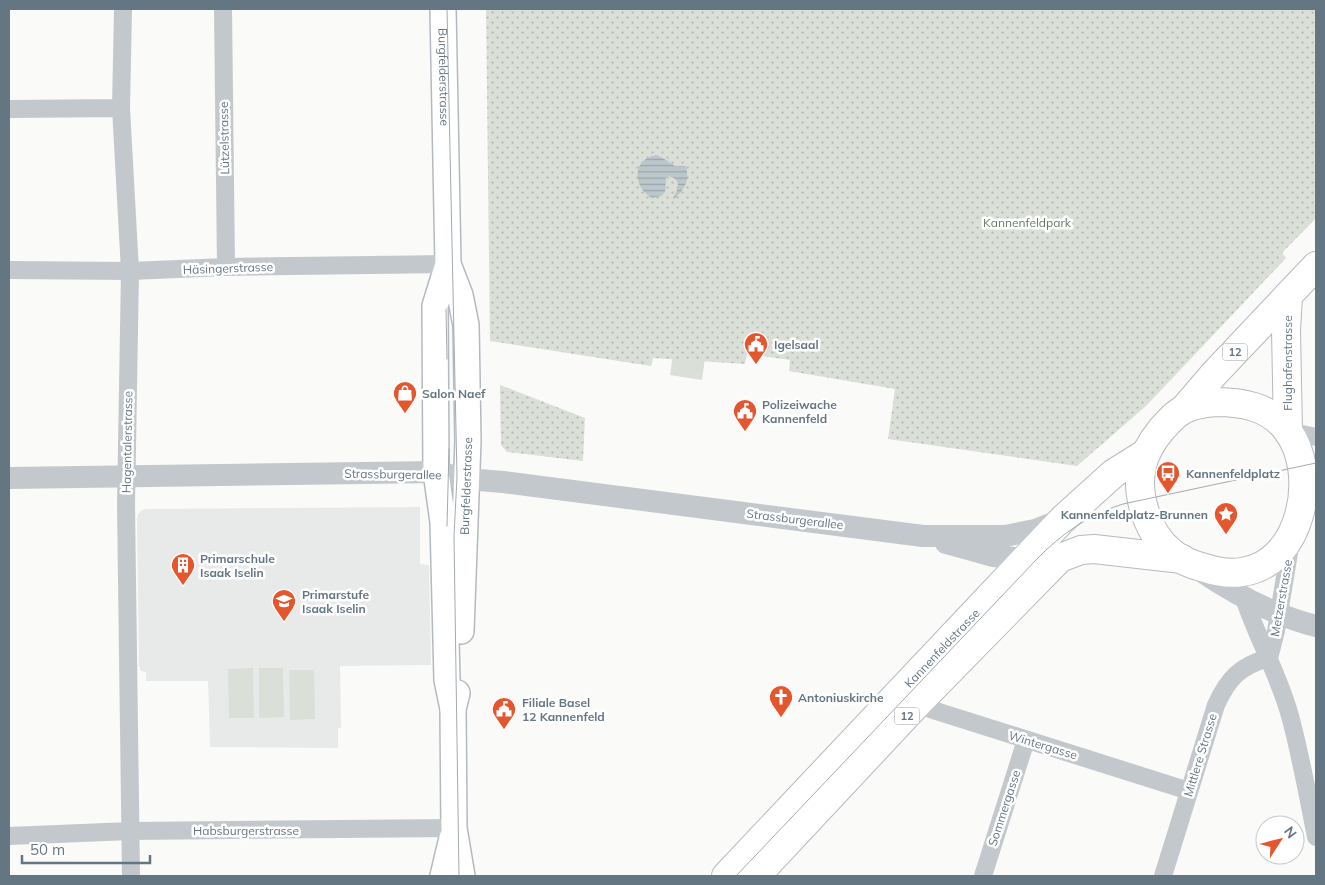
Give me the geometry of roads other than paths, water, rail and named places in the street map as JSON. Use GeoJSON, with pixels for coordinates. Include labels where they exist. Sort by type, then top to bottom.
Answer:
{"type":"FeatureCollection","features":[{"type":"Feature","properties":{"kind":"main road","name":"Burgfelderstrasse"},"geometry":{"type":"LineString","coordinates":[[443,9],[448,264],[435,306],[436,472],[443,522],[447,680],[453,709],[454,828],[462,876]]}},
{"type":"Feature","properties":{"kind":"main road","name":"Burgfelderstrasse"},"geometry":{"type":"LineString","coordinates":[[448,264],[460,295],[466,325],[468,442],[460,681],[453,709]]}},
{"type":"Feature","properties":{"kind":"main road","name":"Flughafenstrasse"},"geometry":{"type":"LineString","coordinates":[[1184,409],[1214,374],[1316,266]]}},
{"type":"Feature","properties":{"kind":"main road","name":"Flughafenstrasse"},"geometry":{"type":"LineString","coordinates":[[1288,296],[1286,330],[1288,431]]}},
{"type":"Feature","properties":{"kind":"main road"},"geometry":{"type":"LineString","coordinates":[[1216,402],[1246,404],[1268,413],[1288,431],[1298,452],[1310,493],[1291,538],[1279,552],[1255,569],[1242,572],[1216,571],[1198,566],[1170,552],[1160,541],[1145,516],[1141,482],[1141,468],[1146,453],[1155,437],[1165,426],[1184,409],[1216,402]]}},
{"type":"Feature","properties":{"kind":"main road","name":"Kannenfeldstrasse"},"geometry":{"type":"LineString","coordinates":[[756,876],[910,697],[1024,560],[1062,520],[1114,473],[1146,453]]}},
{"type":"Feature","properties":{"kind":"main road","name":"Kannenfeldstrasse"},"geometry":{"type":"LineString","coordinates":[[726,876],[910,697],[1060,558],[1080,550],[1094,549],[1182,559]]}},
{"type":"Feature","properties":{"kind":"main road","name":"Burgfelderstrasse"},"geometry":{"type":"LineString","coordinates":[[443,876],[454,828]]}},
{"type":"Feature","properties":{"kind":"street","name":"Hagentalerstrasse"},"geometry":{"type":"LineString","coordinates":[[123,9],[120,108],[130,271],[126,476],[130,876]]}},
{"type":"Feature","properties":{"kind":"street","name":"Lützelstrasse"},"geometry":{"type":"LineString","coordinates":[[223,9],[226,267]]}},
{"type":"Feature","properties":{"kind":"street"},"geometry":{"type":"LineString","coordinates":[[9,109],[120,108]]}},
{"type":"Feature","properties":{"kind":"street","name":"Häsingerstrasse"},"geometry":{"type":"LineString","coordinates":[[9,270],[130,271],[226,267],[448,264]]}},
{"type":"Feature","properties":{"kind":"street"},"geometry":{"type":"LineString","coordinates":[[1288,431],[1316,437]]}},
{"type":"Feature","properties":{"kind":"street","name":"Strassburgerallee"},"geometry":{"type":"LineString","coordinates":[[9,478],[436,472],[467,480],[503,482],[923,536],[1005,536],[1035,530],[1062,520]]}},
{"type":"Feature","properties":{"kind":"street","name":"Strassburgerallee"},"geometry":{"type":"LineString","coordinates":[[923,536],[975,552],[1024,560],[1060,558]]}},
{"type":"Feature","properties":{"kind":"street","name":"Metzerstrasse"},"geometry":{"type":"LineString","coordinates":[[1268,658],[1279,614],[1291,538]]}},
{"type":"Feature","properties":{"kind":"street"},"geometry":{"type":"LineString","coordinates":[[1182,559],[1244,598],[1279,614],[1316,626]]}},
{"type":"Feature","properties":{"kind":"street","name":"Metzerstrasse"},"geometry":{"type":"LineString","coordinates":[[1244,598],[1290,715],[1315,829]]}},
{"type":"Feature","properties":{"kind":"street","name":"Mittlere Strasse"},"geometry":{"type":"LineString","coordinates":[[1163,876],[1216,705],[1224,688],[1235,674],[1246,666],[1268,658]]}},
{"type":"Feature","properties":{"kind":"street","name":"Wintergasse"},"geometry":{"type":"LineString","coordinates":[[910,697],[1026,740],[1189,791]]}},
{"type":"Feature","properties":{"kind":"street","name":"Sommergasse"},"geometry":{"type":"LineString","coordinates":[[983,876],[1026,740]]}},
{"type":"Feature","properties":{"kind":"street","name":"Habsburgerstrasse"},"geometry":{"type":"LineString","coordinates":[[9,836],[130,831],[454,828]]}},
{"type":"Feature","properties":{"kind":"tram line"},"geometry":{"type":"LineString","coordinates":[[447,9],[457,477],[454,536],[459,876]]}},
{"type":"Feature","properties":{"kind":"tram line"},"geometry":{"type":"LineString","coordinates":[[446,309],[447,359]]}},
{"type":"Feature","properties":{"kind":"tram line"},"geometry":{"type":"LineString","coordinates":[[447,526],[449,449]]}},
{"type":"Feature","properties":{"kind":"tram line"},"geometry":{"type":"LineString","coordinates":[[736,876],[1036,560],[1076,526],[1110,508],[1123,504],[1316,463]]}},
{"type":"Feature","properties":{"kind":"place","name":"Igelsaal"},"geometry":{"type":"Point","coordinates":[756,365]}},
{"type":"Feature","properties":{"kind":"place","name":"Salon Naef"},"geometry":{"type":"Point","coordinates":[405,414]}},
{"type":"Feature","properties":{"kind":"place","name":"Polizeiwache Kannenfeld"},"geometry":{"type":"Point","coordinates":[745,432]}},
{"type":"Feature","properties":{"kind":"place","name":"Kannenfeldplatz"},"geometry":{"type":"Point","coordinates":[1168,494]}},
{"type":"Feature","properties":{"kind":"place","name":"Kannenfeldplatz-Brunnen"},"geometry":{"type":"Point","coordinates":[1226,535]}},
{"type":"Feature","properties":{"kind":"place","name":"Primarschule Isaak Iselin"},"geometry":{"type":"Point","coordinates":[183,586]}},
{"type":"Feature","properties":{"kind":"place","name":"Primarstufe Isaak Iselin"},"geometry":{"type":"Point","coordinates":[284,622]}},
{"type":"Feature","properties":{"kind":"place","name":"Antoniuskirche"},"geometry":{"type":"Point","coordinates":[781,718]}},
{"type":"Feature","properties":{"kind":"place","name":"Filiale Basel 12 Kannenfeld"},"geometry":{"type":"Point","coordinates":[504,730]}},
{"type":"Feature","properties":{"kind":"park label","name":"Kannenfeldpark"},"geometry":{"type":"Point","coordinates":[1027,222]}}]}
